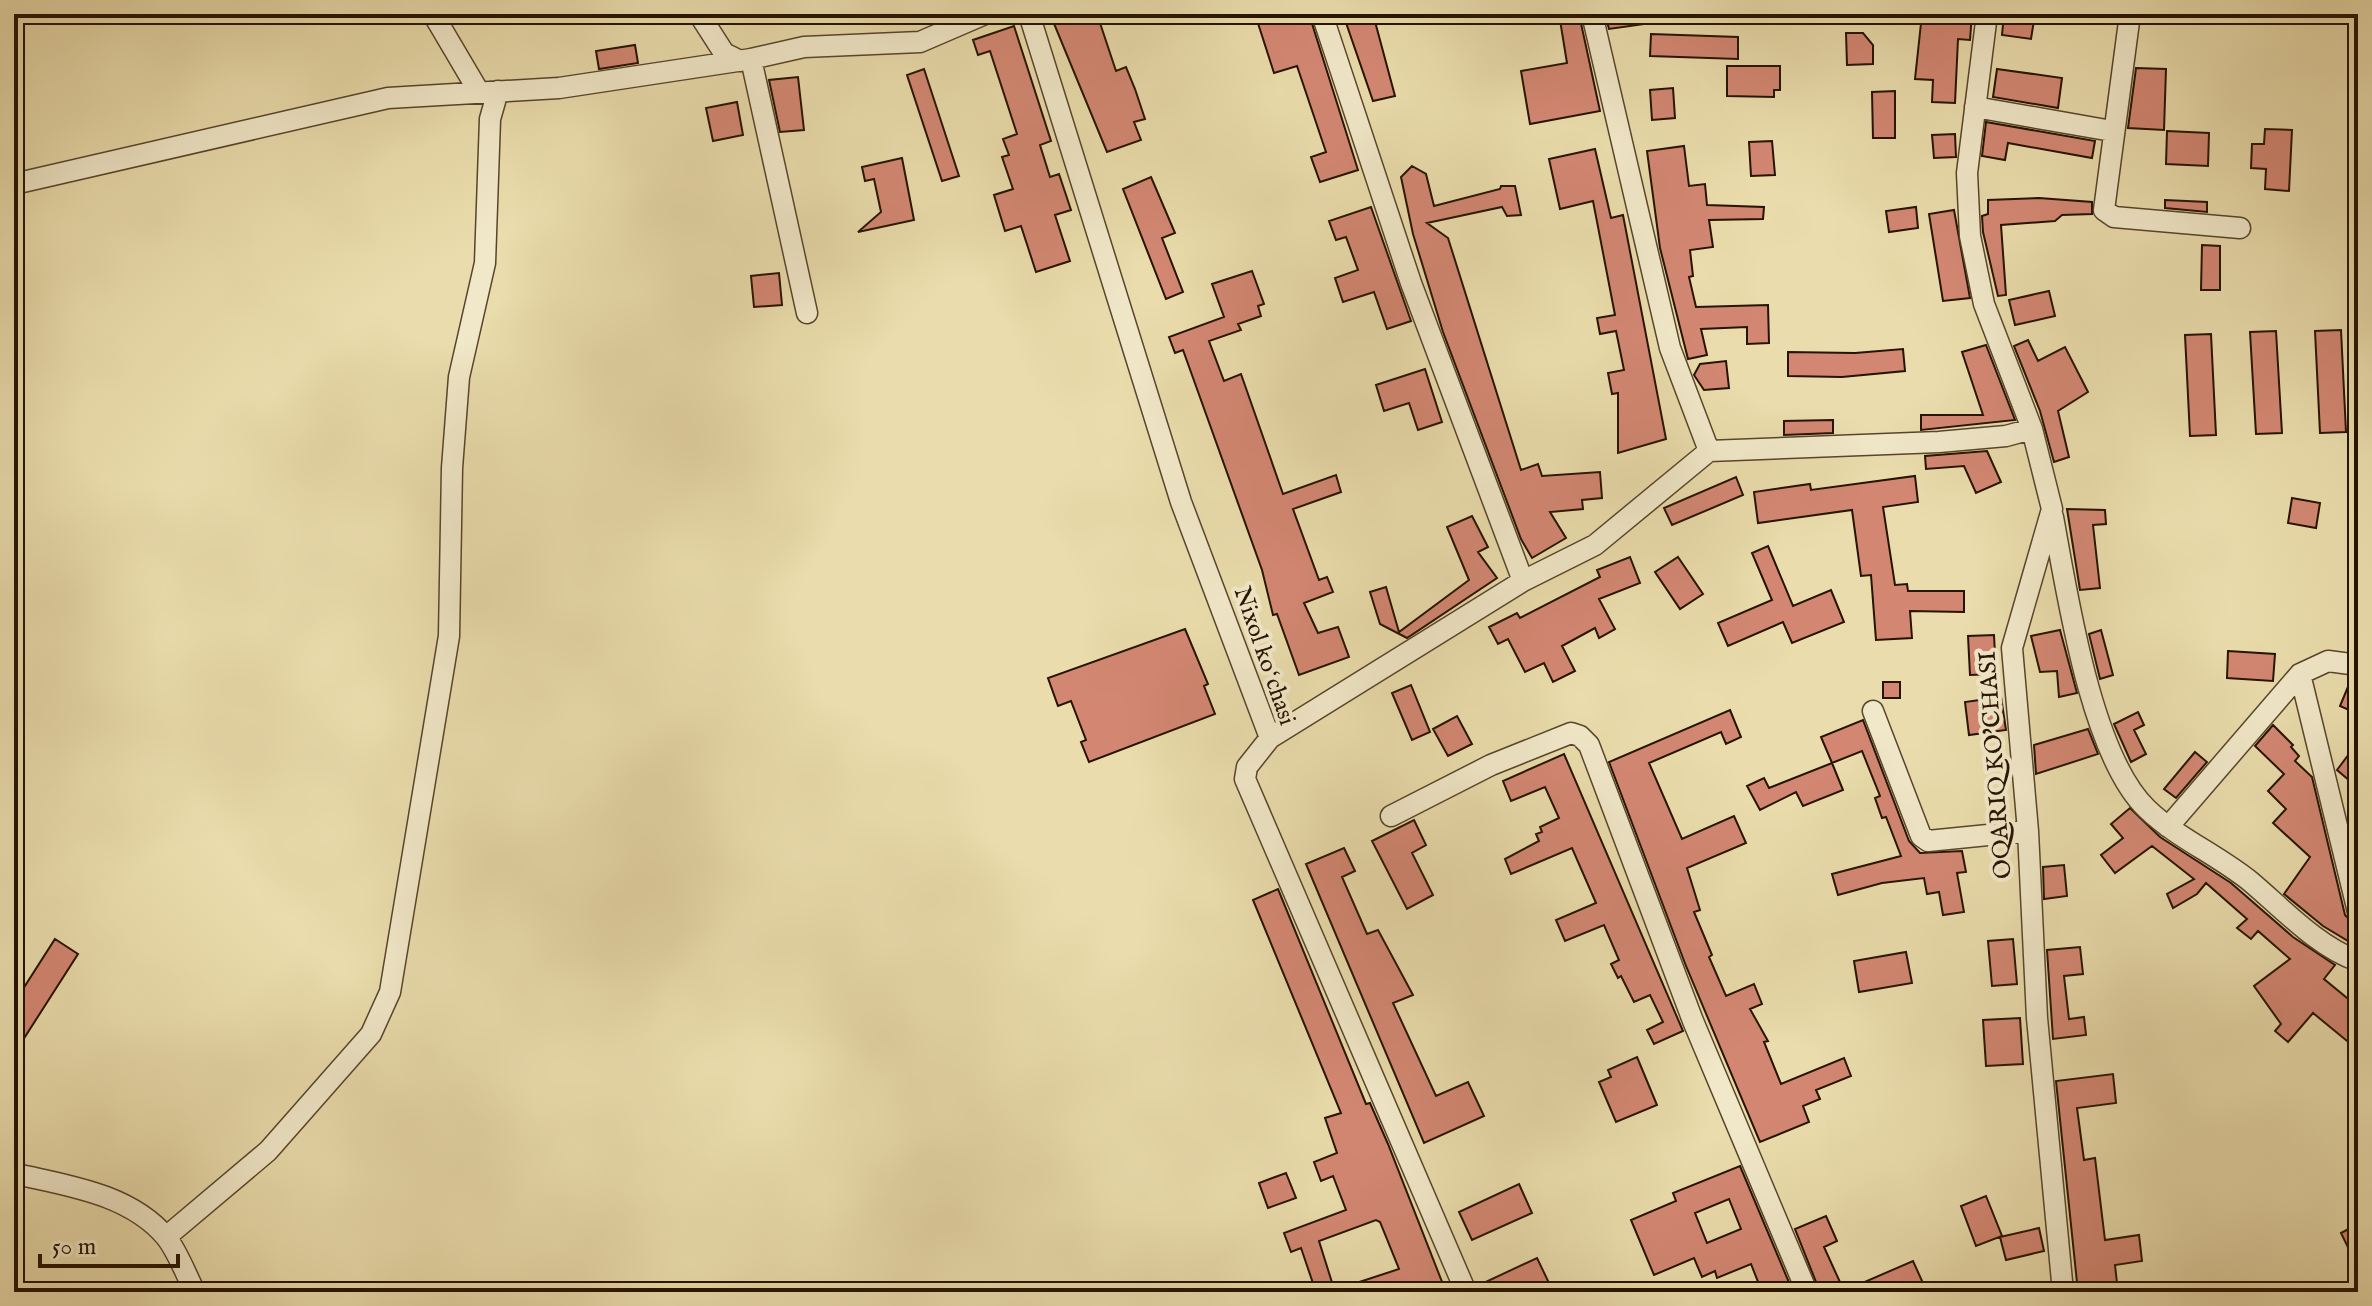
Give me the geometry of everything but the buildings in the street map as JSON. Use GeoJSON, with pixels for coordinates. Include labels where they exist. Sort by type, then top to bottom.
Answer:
{"type":"FeatureCollection","features":[{"type":"Feature","properties":{"kind":"street"},"geometry":{"type":"LineString","coordinates":[[166,1237],[268,1151],[371,1034],[390,992],[449,636],[452,468],[459,377],[485,263],[490,119],[488,91],[433,14]]}},
{"type":"Feature","properties":{"kind":"street"},"geometry":{"type":"LineString","coordinates":[[699,14],[724,53],[745,60]]}},
{"type":"Feature","properties":{"kind":"street"},"geometry":{"type":"LineString","coordinates":[[14,184],[388,98],[559,88],[745,60],[804,47],[920,42],[985,14]]}},
{"type":"Feature","properties":{"kind":"street","name":"Nixol koʻchasi"},"geometry":{"type":"LineString","coordinates":[[1029,14],[1181,502],[1270,738],[1247,767],[1245,779],[1466,1292]]}},
{"type":"Feature","properties":{"kind":"street"},"geometry":{"type":"LineString","coordinates":[[1322,14],[1411,283],[1523,581]]}},
{"type":"Feature","properties":{"kind":"street"},"geometry":{"type":"LineString","coordinates":[[1592,14],[1670,348],[1709,451]]}},
{"type":"Feature","properties":{"kind":"street"},"geometry":{"type":"LineString","coordinates":[[1987,14],[1967,173],[1970,236],[1984,304],[2032,429],[2091,697],[2125,780],[2144,807],[2168,827],[2220,859],[2355,964]]}},
{"type":"Feature","properties":{"kind":"street"},"geometry":{"type":"LineString","coordinates":[[2130,14],[2112,131],[2104,210],[2114,217],[2240,228]]}},
{"type":"Feature","properties":{"kind":"street"},"geometry":{"type":"LineString","coordinates":[[745,60],[807,313]]}},
{"type":"Feature","properties":{"kind":"street"},"geometry":{"type":"LineString","coordinates":[[1975,107],[2112,131]]}},
{"type":"Feature","properties":{"kind":"street"},"geometry":{"type":"LineString","coordinates":[[1270,738],[1523,581],[1595,545],[1709,451],[1939,442],[2006,436],[2032,429]]}},
{"type":"Feature","properties":{"kind":"street","name":"OQARIQ KO'CHASI"},"geometry":{"type":"LineString","coordinates":[[2052,509],[2012,648],[2028,831],[2037,1018],[2063,1292]]}},
{"type":"Feature","properties":{"kind":"street"},"geometry":{"type":"LineString","coordinates":[[2168,827],[2300,674],[2328,661],[2358,665]]}},
{"type":"Feature","properties":{"kind":"street"},"geometry":{"type":"LineString","coordinates":[[2300,674],[2358,912]]}},
{"type":"Feature","properties":{"kind":"street"},"geometry":{"type":"LineString","coordinates":[[1873,711],[1921,836],[1928,841],[2028,831]]}},
{"type":"Feature","properties":{"kind":"street"},"geometry":{"type":"LineString","coordinates":[[1391,816],[1491,765],[1571,733],[1580,736],[1589,745],[1693,1021],[1807,1292]]}},
{"type":"Feature","properties":{"kind":"street"},"geometry":{"type":"LineString","coordinates":[[21,1175],[102,1194],[137,1214],[166,1237],[195,1292]]}}]}
